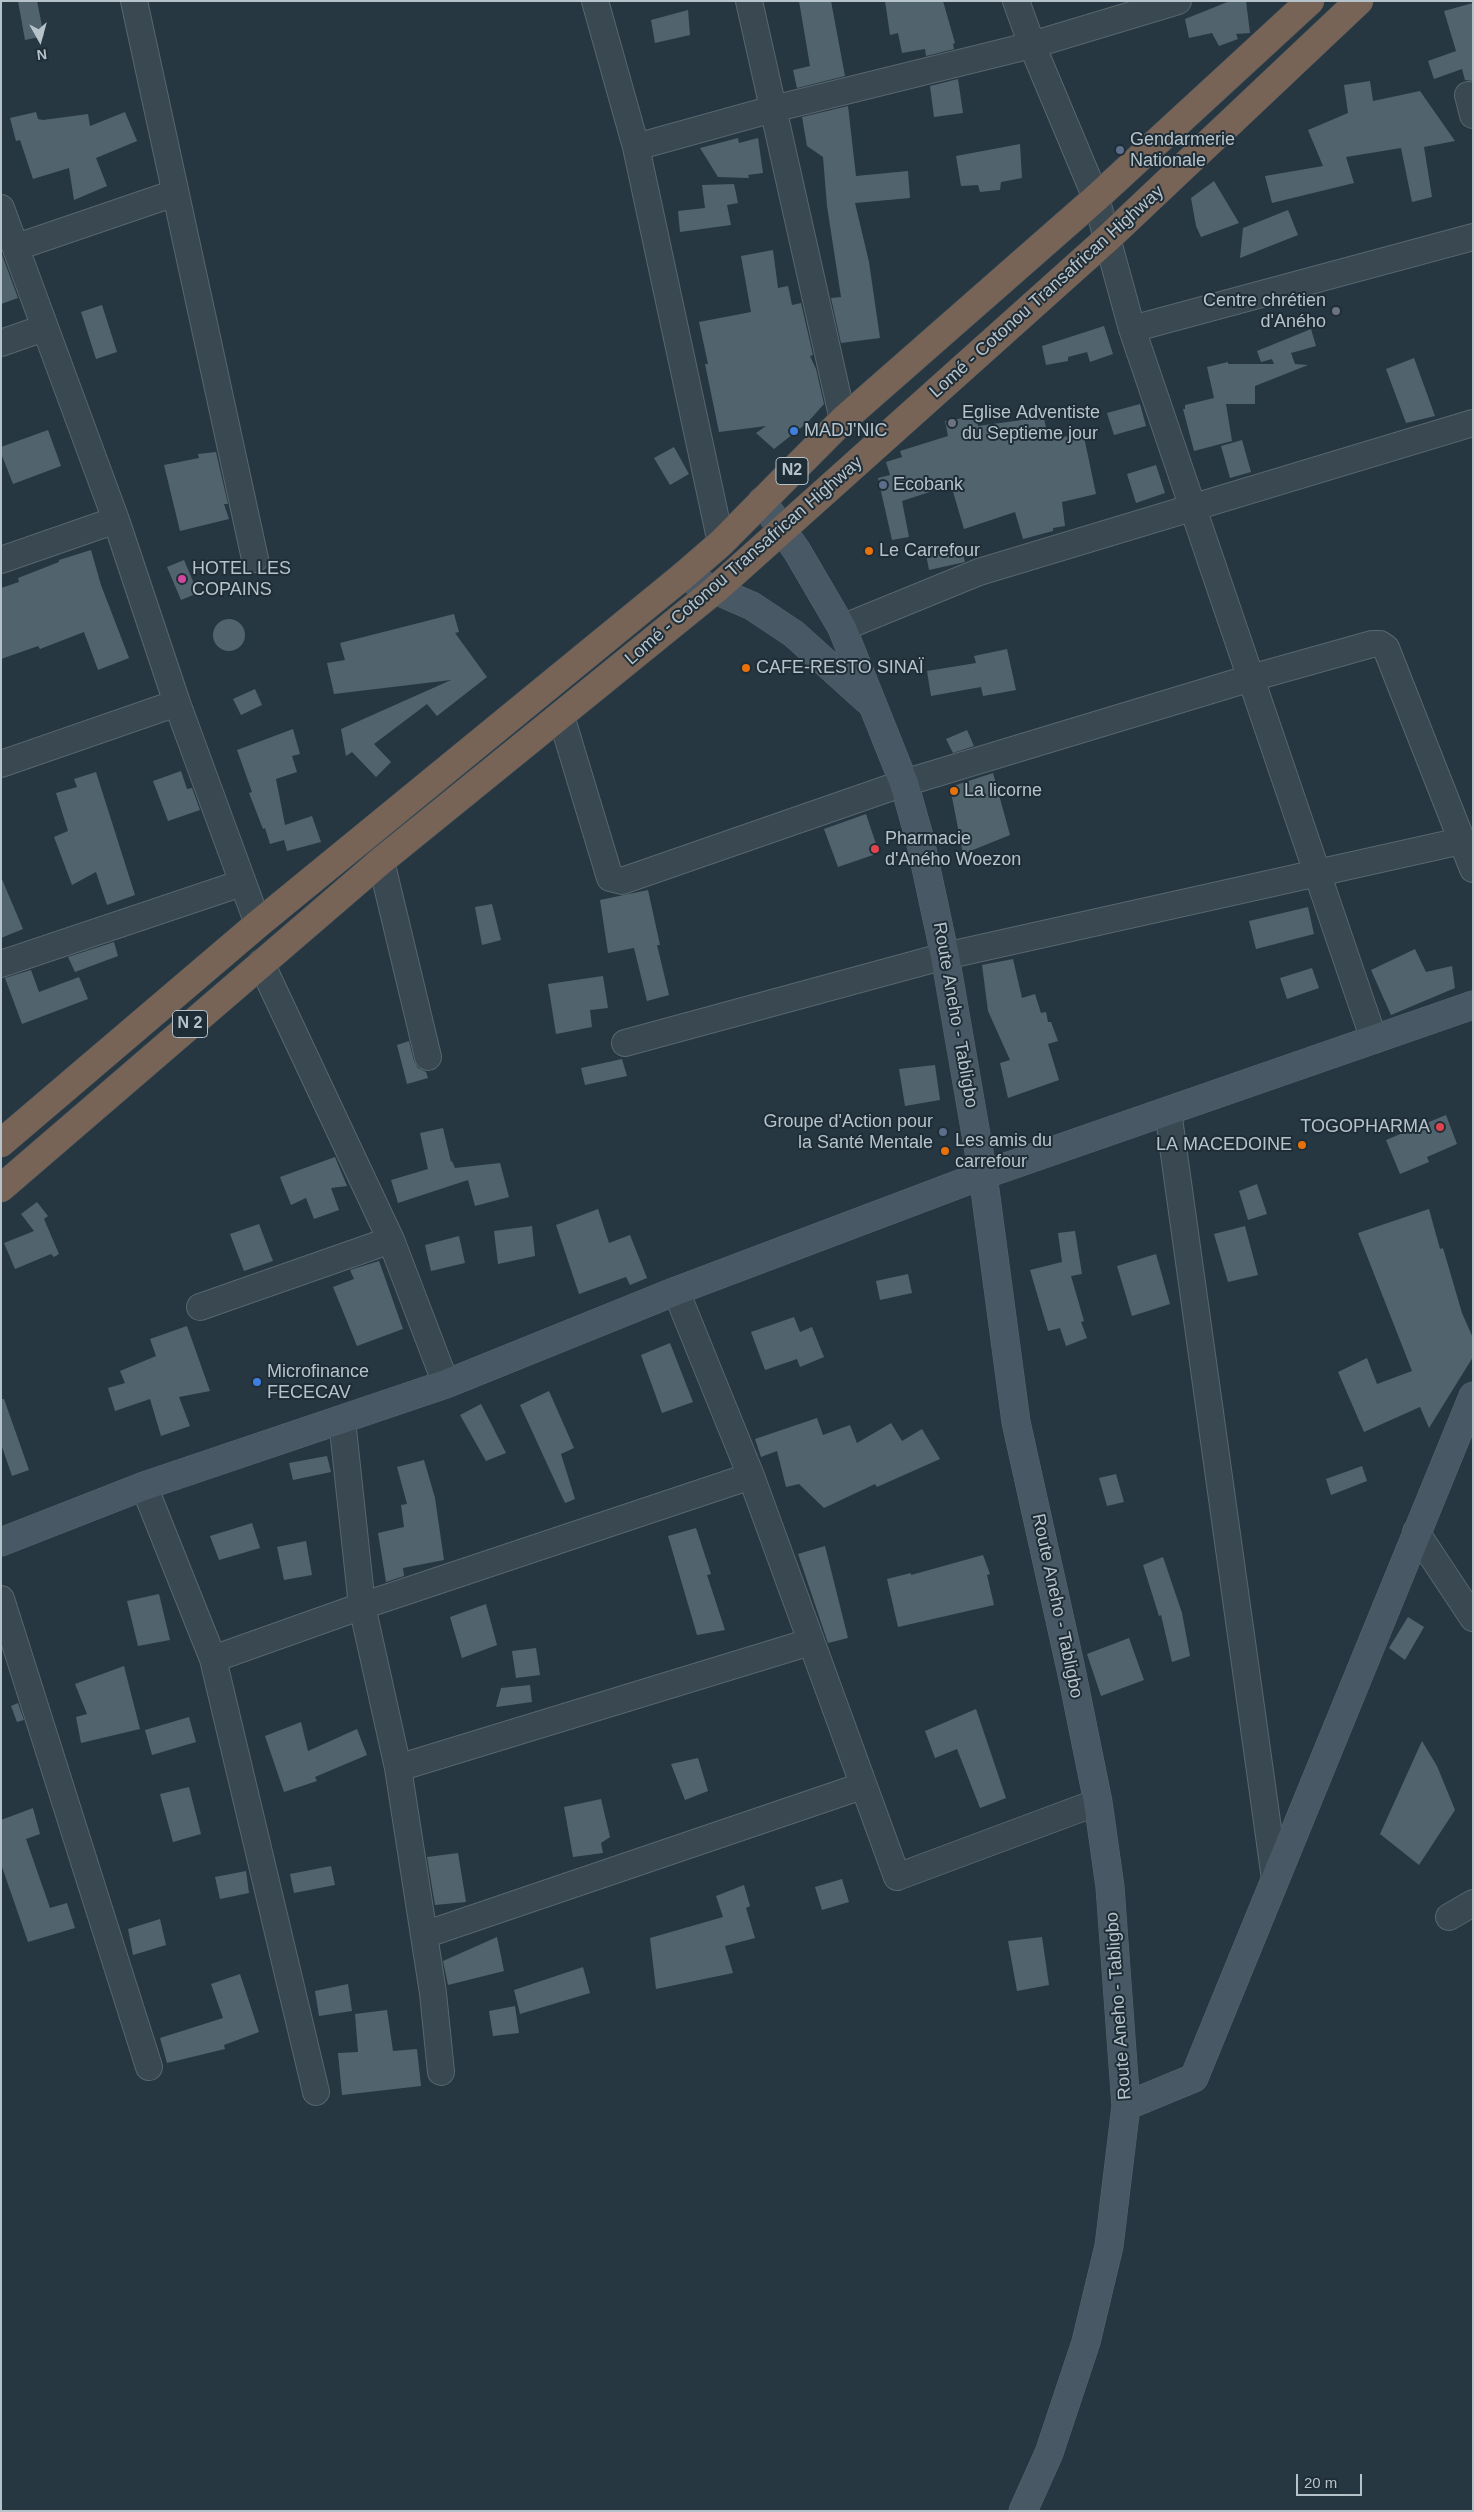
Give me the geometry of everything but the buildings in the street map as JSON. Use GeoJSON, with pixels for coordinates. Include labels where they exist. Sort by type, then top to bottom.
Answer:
{"type":"FeatureCollection","features":[{"type":"Feature","properties":{"kind":"highway","name":"N2"},"geometry":{"type":"LineString","coordinates":[[258,924],[721,543],[843,420],[1096,198],[1310,1]]}},
{"type":"Feature","properties":{"kind":"highway","name":"Lomé - Cotonou Transafrican Highway"},"geometry":{"type":"LineString","coordinates":[[381,861],[715,590],[1108,238],[1359,1]]}},
{"type":"Feature","properties":{"kind":"highway","name":"N 2"},"geometry":{"type":"LineString","coordinates":[[1,1188],[381,861]]}},
{"type":"Feature","properties":{"kind":"highway","name":"N 2"},"geometry":{"type":"LineString","coordinates":[[1,1144],[258,924]]}},
{"type":"Feature","properties":{"kind":"street"},"geometry":{"type":"LineString","coordinates":[[134,1],[255,558]]}},
{"type":"Feature","properties":{"kind":"street"},"geometry":{"type":"LineString","coordinates":[[596,1],[636,147],[721,543]]}},
{"type":"Feature","properties":{"kind":"street"},"geometry":{"type":"LineString","coordinates":[[749,1],[843,420]]}},
{"type":"Feature","properties":{"kind":"street"},"geometry":{"type":"LineString","coordinates":[[1016,1],[1032,45],[1096,198],[1132,330],[1374,1040]]}},
{"type":"Feature","properties":{"kind":"street"},"geometry":{"type":"LineString","coordinates":[[636,147],[773,109],[1032,45],[1178,1]]}},
{"type":"Feature","properties":{"kind":"street"},"geometry":{"type":"LineString","coordinates":[[17,247],[175,193]]}},
{"type":"Feature","properties":{"kind":"street"},"geometry":{"type":"LineString","coordinates":[[1,208],[17,247],[44,328],[116,520],[177,703],[258,924]]}},
{"type":"Feature","properties":{"kind":"street"},"geometry":{"type":"LineString","coordinates":[[1132,330],[1473,237]]}},
{"type":"Feature","properties":{"kind":"street"},"geometry":{"type":"LineString","coordinates":[[1,343],[44,328]]}},
{"type":"Feature","properties":{"kind":"street"},"geometry":{"type":"LineString","coordinates":[[842,628],[979,572],[1473,423]]}},
{"type":"Feature","properties":{"kind":"street","name":"Route Aneho - Tabligbo"},"geometry":{"type":"LineString","coordinates":[[762,501],[842,628],[870,703],[904,783],[920,840],[945,956],[983,1175],[1016,1422],[1072,1674],[1098,1802],[1110,1887],[1126,2106],[1108,2246],[1086,2342],[1049,2453],[1024,2511]]}},
{"type":"Feature","properties":{"kind":"street"},"geometry":{"type":"LineString","coordinates":[[1,560],[116,520]]}},
{"type":"Feature","properties":{"kind":"street"},"geometry":{"type":"LineString","coordinates":[[683,576],[752,606],[794,634],[870,703]]}},
{"type":"Feature","properties":{"kind":"street"},"geometry":{"type":"LineString","coordinates":[[561,716],[610,878],[622,881],[904,783],[1251,678],[1372,644],[1380,644],[1386,648],[1473,869]]}},
{"type":"Feature","properties":{"kind":"street"},"geometry":{"type":"LineString","coordinates":[[1,764],[177,703]]}},
{"type":"Feature","properties":{"kind":"street"},"geometry":{"type":"LineString","coordinates":[[625,1043],[945,956],[1462,840]]}},
{"type":"Feature","properties":{"kind":"street"},"geometry":{"type":"LineString","coordinates":[[381,861],[428,1057]]}},
{"type":"Feature","properties":{"kind":"street"},"geometry":{"type":"LineString","coordinates":[[1,964],[242,882]]}},
{"type":"Feature","properties":{"kind":"street"},"geometry":{"type":"LineString","coordinates":[[261,963],[391,1240],[446,1384]]}},
{"type":"Feature","properties":{"kind":"street"},"geometry":{"type":"LineString","coordinates":[[1,1542],[144,1486],[446,1384],[676,1291],[983,1175],[1473,1006]]}},
{"type":"Feature","properties":{"kind":"street"},"geometry":{"type":"LineString","coordinates":[[1168,1111],[1274,1879]]}},
{"type":"Feature","properties":{"kind":"street"},"geometry":{"type":"LineString","coordinates":[[200,1307],[391,1240]]}},
{"type":"Feature","properties":{"kind":"street"},"geometry":{"type":"LineString","coordinates":[[676,1291],[751,1476],[862,1786],[897,1877],[1098,1802]]}},
{"type":"Feature","properties":{"kind":"street"},"geometry":{"type":"LineString","coordinates":[[1126,2106],[1194,2078],[1473,1396]]}},
{"type":"Feature","properties":{"kind":"street"},"geometry":{"type":"LineString","coordinates":[[342,1420],[362,1606],[398,1768],[424,1935],[441,2072]]}},
{"type":"Feature","properties":{"kind":"street"},"geometry":{"type":"LineString","coordinates":[[213,1659],[362,1606],[751,1476]]}},
{"type":"Feature","properties":{"kind":"street"},"geometry":{"type":"LineString","coordinates":[[144,1486],[213,1659],[316,2092]]}},
{"type":"Feature","properties":{"kind":"street"},"geometry":{"type":"LineString","coordinates":[[1416,1532],[1473,1618]]}},
{"type":"Feature","properties":{"kind":"street"},"geometry":{"type":"LineString","coordinates":[[1,1599],[149,2067]]}},
{"type":"Feature","properties":{"kind":"street"},"geometry":{"type":"LineString","coordinates":[[398,1768],[810,1642]]}},
{"type":"Feature","properties":{"kind":"street"},"geometry":{"type":"LineString","coordinates":[[424,1935],[862,1786]]}},
{"type":"Feature","properties":{"kind":"street"},"geometry":{"type":"LineString","coordinates":[[1450,1917],[1473,1903]]}},
{"type":"Feature","properties":{"kind":"place","name":"Gendarmerie Nationale"},"geometry":{"type":"Point","coordinates":[1120,150]}},
{"type":"Feature","properties":{"kind":"place","name":"Centre chrétien d'Aného"},"geometry":{"type":"Point","coordinates":[1336,311]}},
{"type":"Feature","properties":{"kind":"place","name":"Eglise Adventiste du Septieme jour"},"geometry":{"type":"Point","coordinates":[952,423]}},
{"type":"Feature","properties":{"kind":"place","name":"MADJ'NIC"},"geometry":{"type":"Point","coordinates":[794,431]}},
{"type":"Feature","properties":{"kind":"place","name":"Ecobank"},"geometry":{"type":"Point","coordinates":[883,485]}},
{"type":"Feature","properties":{"kind":"place","name":"Le Carrefour"},"geometry":{"type":"Point","coordinates":[869,551]}},
{"type":"Feature","properties":{"kind":"place","name":"HOTEL LES COPAINS"},"geometry":{"type":"Point","coordinates":[182,579]}},
{"type":"Feature","properties":{"kind":"place","name":"CAFE-RESTO SINAÏ"},"geometry":{"type":"Point","coordinates":[746,668]}},
{"type":"Feature","properties":{"kind":"place","name":"La licorne"},"geometry":{"type":"Point","coordinates":[954,791]}},
{"type":"Feature","properties":{"kind":"place","name":"Pharmacie d'Aného Woezon"},"geometry":{"type":"Point","coordinates":[875,849]}},
{"type":"Feature","properties":{"kind":"place","name":"TOGOPHARMA"},"geometry":{"type":"Point","coordinates":[1440,1127]}},
{"type":"Feature","properties":{"kind":"place","name":"Groupe d'Action pour la Santé Mentale"},"geometry":{"type":"Point","coordinates":[943,1132]}},
{"type":"Feature","properties":{"kind":"place","name":"LA MACEDOINE"},"geometry":{"type":"Point","coordinates":[1302,1145]}},
{"type":"Feature","properties":{"kind":"place","name":"Les amis du carrefour"},"geometry":{"type":"Point","coordinates":[945,1151]}},
{"type":"Feature","properties":{"kind":"place","name":"Microfinance FECECAV"},"geometry":{"type":"Point","coordinates":[257,1382]}}]}
